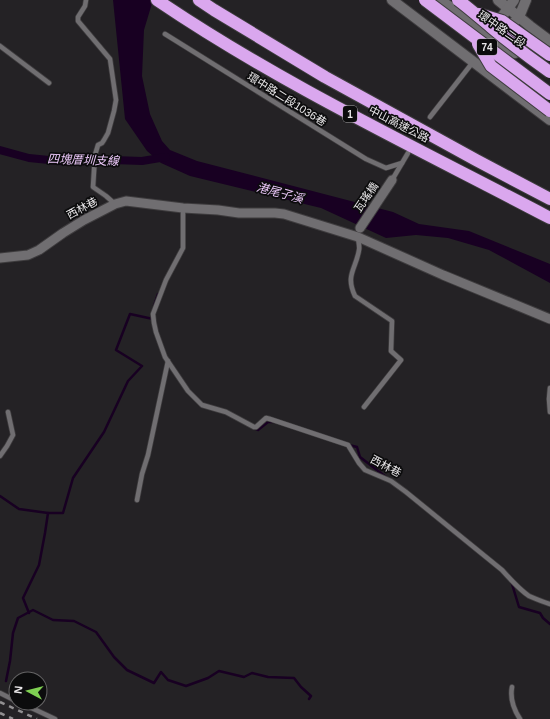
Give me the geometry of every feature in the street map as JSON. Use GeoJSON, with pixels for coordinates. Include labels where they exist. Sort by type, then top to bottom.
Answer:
{"type":"FeatureCollection","features":[{"type":"Feature","properties":{"kind":"highway","name":"中山高速公路"},"geometry":{"type":"LineString","coordinates":[[157,0],[190,22],[309,92],[550,218]]}},
{"type":"Feature","properties":{"kind":"highway","name":"中山高速公路"},"geometry":{"type":"LineString","coordinates":[[198,0],[325,78],[550,199]]}},
{"type":"Feature","properties":{"kind":"highway","name":"74"},"geometry":{"type":"LineString","coordinates":[[425,0],[550,94]]}},
{"type":"Feature","properties":{"kind":"highway","name":"74"},"geometry":{"type":"LineString","coordinates":[[458,0],[550,73]]}},
{"type":"Feature","properties":{"kind":"highway"},"geometry":{"type":"LineString","coordinates":[[475,12],[502,21],[550,55]]}},
{"type":"Feature","properties":{"kind":"highway"},"geometry":{"type":"LineString","coordinates":[[474,38],[491,66],[550,111]]}},
{"type":"Feature","properties":{"kind":"street"},"geometry":{"type":"LineString","coordinates":[[392,0],[550,120]]}},
{"type":"Feature","properties":{"kind":"street","name":"環中路二段"},"geometry":{"type":"LineString","coordinates":[[440,0],[550,73]]}},
{"type":"Feature","properties":{"kind":"street","name":"環中路二段"},"geometry":{"type":"LineString","coordinates":[[448,0],[550,78]]}},
{"type":"Feature","properties":{"kind":"street","name":"環中路二段"},"geometry":{"type":"LineString","coordinates":[[498,0],[511,4],[519,17],[550,41]]}},
{"type":"Feature","properties":{"kind":"street"},"geometry":{"type":"LineString","coordinates":[[494,36],[519,17],[526,0]]}},
{"type":"Feature","properties":{"kind":"street"},"geometry":{"type":"LineString","coordinates":[[473,62],[494,36],[511,4]]}},
{"type":"Feature","properties":{"kind":"street","name":"瓦瑤橋"},"geometry":{"type":"LineString","coordinates":[[359,233],[392,180]]}},
{"type":"Feature","properties":{"kind":"street","name":"西林巷"},"geometry":{"type":"LineString","coordinates":[[0,258],[28,255],[39,250],[53,239],[84,220],[115,204],[126,201],[239,213],[275,213],[359,233],[443,275],[550,319]]}},
{"type":"Feature","properties":{"kind":"lane"},"geometry":{"type":"LineString","coordinates":[[86,0],[85,6],[78,17],[78,21],[110,59],[116,100],[108,133],[102,143],[98,145],[95,155],[93,187],[115,204]]}},
{"type":"Feature","properties":{"kind":"lane","name":"環中路二段1036巷"},"geometry":{"type":"LineString","coordinates":[[165,34],[366,159],[386,168],[402,164]]}},
{"type":"Feature","properties":{"kind":"lane"},"geometry":{"type":"LineString","coordinates":[[0,46],[49,83]]}},
{"type":"Feature","properties":{"kind":"lane"},"geometry":{"type":"LineString","coordinates":[[430,118],[473,62]]}},
{"type":"Feature","properties":{"kind":"lane"},"geometry":{"type":"LineString","coordinates":[[392,180],[408,154]]}},
{"type":"Feature","properties":{"kind":"lane","name":"西林巷"},"geometry":{"type":"LineString","coordinates":[[183,208],[183,248],[166,280],[153,314],[156,332],[165,357],[188,391],[202,405],[226,412],[254,427],[266,418],[348,445],[365,470],[391,480],[502,570],[529,596],[550,604]]}},
{"type":"Feature","properties":{"kind":"lane"},"geometry":{"type":"LineString","coordinates":[[359,233],[360,249],[351,278],[353,290],[355,296],[392,320],[391,351],[401,360],[364,407]]}},
{"type":"Feature","properties":{"kind":"lane"},"geometry":{"type":"LineString","coordinates":[[137,500],[168,361]]}},
{"type":"Feature","properties":{"kind":"lane"},"geometry":{"type":"LineString","coordinates":[[550,388],[550,412]]}},
{"type":"Feature","properties":{"kind":"lane"},"geometry":{"type":"LineString","coordinates":[[0,456],[8,446],[13,435],[8,412]]}},
{"type":"Feature","properties":{"kind":"lane"},"geometry":{"type":"LineString","coordinates":[[512,687],[511,693],[515,712],[520,719]]}},
{"type":"Feature","properties":{"kind":"lane"},"geometry":{"type":"LineString","coordinates":[[38,711],[55,719]]}},
{"type":"Feature","properties":{"kind":"water","name":"港尾子溪"},"geometry":{"type":"Polygon","coordinates":[[[113,0],[153,0],[144,30],[142,76],[150,114],[162,141],[170,150],[197,161],[393,212],[419,224],[469,231],[550,264],[550,283],[489,250],[448,238],[416,235],[386,238],[321,208],[190,176],[161,163],[147,151],[125,119],[113,0]]]}},
{"type":"Feature","properties":{"kind":"waterway","name":"四塊厝圳支線"},"geometry":{"type":"LineString","coordinates":[[0,150],[29,158],[69,162],[113,160],[142,161],[166,157]]}},
{"type":"Feature","properties":{"kind":"waterway"},"geometry":{"type":"LineString","coordinates":[[154,306],[158,294]]}},
{"type":"Feature","properties":{"kind":"waterway"},"geometry":{"type":"LineString","coordinates":[[0,496],[19,509],[48,513],[63,513],[73,478],[104,432],[128,381],[142,366],[116,350],[130,314],[153,319]]}},
{"type":"Feature","properties":{"kind":"waterway"},"geometry":{"type":"LineString","coordinates":[[254,428],[258,430],[268,422],[274,422]]}},
{"type":"Feature","properties":{"kind":"waterway"},"geometry":{"type":"LineString","coordinates":[[349,445],[357,447],[360,457],[386,477]]}},
{"type":"Feature","properties":{"kind":"waterway"},"geometry":{"type":"LineString","coordinates":[[29,613],[23,598],[39,565],[48,513]]}},
{"type":"Feature","properties":{"kind":"waterway"},"geometry":{"type":"LineString","coordinates":[[511,582],[519,607],[540,613],[550,624]]}},
{"type":"Feature","properties":{"kind":"waterway"},"geometry":{"type":"LineString","coordinates":[[6,681],[13,633],[18,618],[33,610],[53,620],[74,621],[96,632],[114,657],[127,670],[154,683],[161,672],[168,680],[186,686],[208,678],[219,671],[244,677],[252,673],[268,677],[294,678],[311,696],[309,699]]}},
{"type":"Feature","properties":{"kind":"railway"},"geometry":{"type":"LineString","coordinates":[[0,702],[37,719]]}},
{"type":"Feature","properties":{"kind":"railway"},"geometry":{"type":"LineString","coordinates":[[0,713],[13,719]]}}]}
